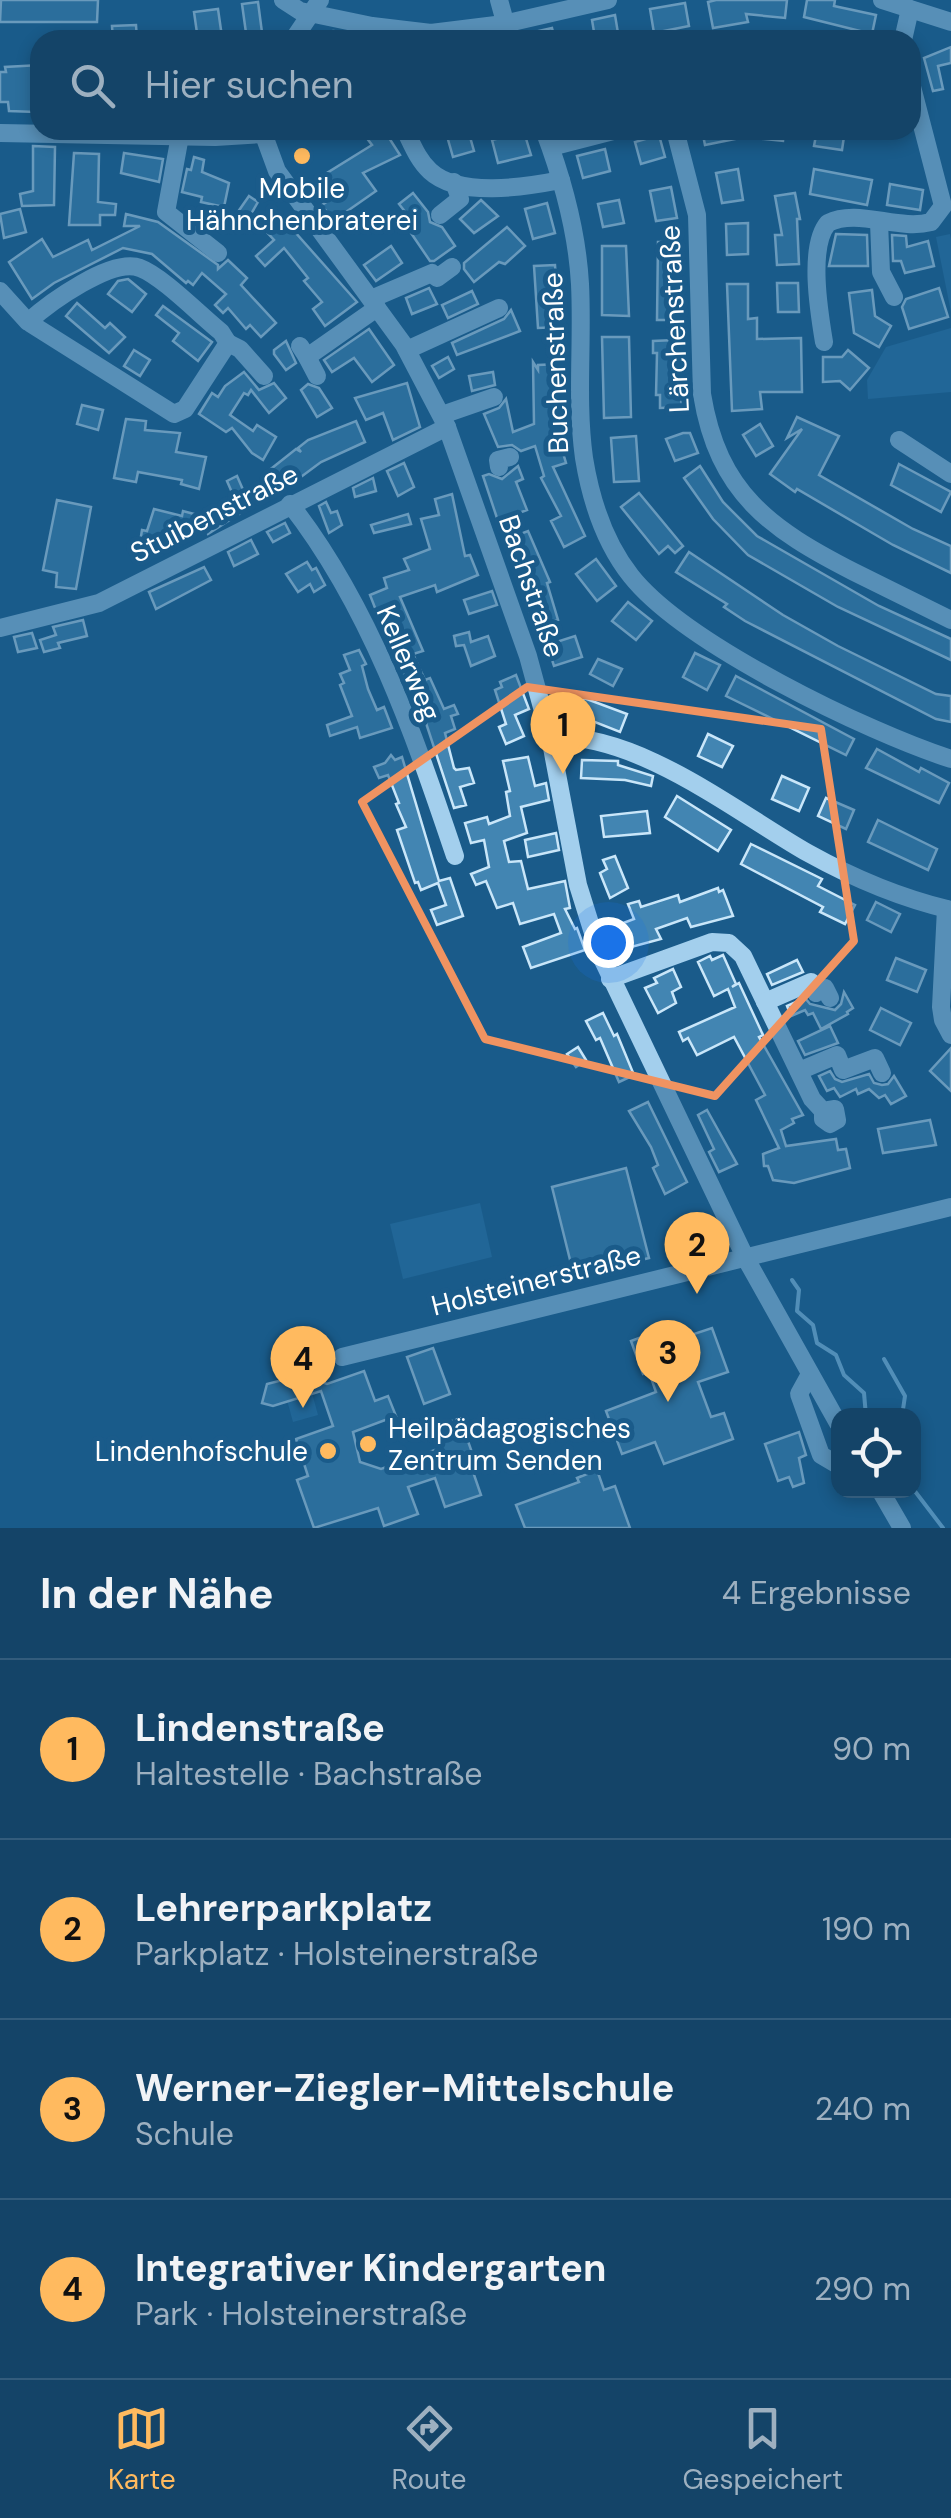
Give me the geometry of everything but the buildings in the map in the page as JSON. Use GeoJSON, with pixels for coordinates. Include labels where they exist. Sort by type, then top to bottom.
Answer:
{"type":"FeatureCollection","features":[{"type":"Feature","properties":{"kind":"street"},"geometry":{"type":"LineString","coordinates":[[283,0],[291,8],[315,7],[365,30]]}},
{"type":"Feature","properties":{"kind":"street"},"geometry":{"type":"LineString","coordinates":[[499,0],[506,30]]}},
{"type":"Feature","properties":{"kind":"street"},"geometry":{"type":"LineString","coordinates":[[513,30],[608,0]]}},
{"type":"Feature","properties":{"kind":"street"},"geometry":{"type":"LineString","coordinates":[[882,0],[946,21]]}},
{"type":"Feature","properties":{"kind":"street"},"geometry":{"type":"LineString","coordinates":[[941,0],[946,21]]}},
{"type":"Feature","properties":{"kind":"street"},"geometry":{"type":"LineString","coordinates":[[300,30],[315,7]]}},
{"type":"Feature","properties":{"kind":"street"},"geometry":{"type":"LineString","coordinates":[[905,30],[910,10]]}},
{"type":"Feature","properties":{"kind":"street"},"geometry":{"type":"LineString","coordinates":[[824,342],[817,246],[822,229],[842,217],[925,224],[937,218],[943,206],[921,127]]}},
{"type":"Feature","properties":{"kind":"street"},"geometry":{"type":"LineString","coordinates":[[0,132],[30,133]]}},
{"type":"Feature","properties":{"kind":"street"},"geometry":{"type":"LineString","coordinates":[[179,140],[166,212],[218,253]]}},
{"type":"Feature","properties":{"kind":"street","name":"Bachstraße"},"geometry":{"type":"LineString","coordinates":[[265,140],[276,171],[406,347],[473,478],[550,738],[578,886],[610,979],[744,1257],[831,1411]]}},
{"type":"Feature","properties":{"kind":"street"},"geometry":{"type":"LineString","coordinates":[[411,140],[425,166],[454,182],[515,188],[561,180]]}},
{"type":"Feature","properties":{"kind":"street","name":"Buchenstraße"},"geometry":{"type":"LineString","coordinates":[[548,140],[573,222],[580,271],[584,457],[604,534],[624,565],[644,592],[664,609],[741,659],[863,724],[951,759]]}},
{"type":"Feature","properties":{"kind":"street","name":"Lärchenstraße"},"geometry":{"type":"LineString","coordinates":[[678,140],[697,216],[702,394],[720,461],[747,500],[779,530],[951,620]]}},
{"type":"Feature","properties":{"kind":"street"},"geometry":{"type":"LineString","coordinates":[[440,215],[460,199],[454,182]]}},
{"type":"Feature","properties":{"kind":"street"},"geometry":{"type":"LineString","coordinates":[[879,222],[881,272],[894,297]]}},
{"type":"Feature","properties":{"kind":"street"},"geometry":{"type":"LineString","coordinates":[[28,322],[102,274],[128,266],[140,268],[221,332],[264,376]]}},
{"type":"Feature","properties":{"kind":"street"},"geometry":{"type":"LineString","coordinates":[[317,376],[304,352],[374,303],[432,272],[437,278],[452,268]]}},
{"type":"Feature","properties":{"kind":"street"},"geometry":{"type":"LineString","coordinates":[[0,291],[28,322],[169,413],[178,414],[186,409],[228,343]]}},
{"type":"Feature","properties":{"kind":"street"},"geometry":{"type":"LineString","coordinates":[[406,347],[490,308]]}},
{"type":"Feature","properties":{"kind":"street","name":"Stuibenstraße"},"geometry":{"type":"LineString","coordinates":[[0,628],[98,602],[494,397]]}},
{"type":"Feature","properties":{"kind":"street"},"geometry":{"type":"LineString","coordinates":[[899,440],[951,474]]}},
{"type":"Feature","properties":{"kind":"street","name":"Kellerweg"},"geometry":{"type":"LineString","coordinates":[[290,504],[343,580],[396,697],[424,786],[455,856]]}},
{"type":"Feature","properties":{"kind":"street"},"geometry":{"type":"LineString","coordinates":[[550,738],[586,740],[674,772],[806,852],[862,881],[948,909],[942,1007],[943,1020],[951,1035]]}},
{"type":"Feature","properties":{"kind":"street"},"geometry":{"type":"LineString","coordinates":[[610,979],[720,940],[728,943],[743,956],[812,1099],[823,1111]]}},
{"type":"Feature","properties":{"kind":"street"},"geometry":{"type":"LineString","coordinates":[[766,1002],[811,982],[816,993],[825,988],[830,998]]}},
{"type":"Feature","properties":{"kind":"street"},"geometry":{"type":"LineString","coordinates":[[799,1072],[836,1055],[844,1070],[875,1058],[882,1073]]}},
{"type":"Feature","properties":{"kind":"street","name":"Holsteinerstraße"},"geometry":{"type":"LineString","coordinates":[[342,1357],[951,1207]]}},
{"type":"Feature","properties":{"kind":"street"},"geometry":{"type":"LineString","coordinates":[[810,1374],[799,1394],[821,1455],[831,1461]]}},
{"type":"Feature","properties":{"kind":"street"},"geometry":{"type":"LineString","coordinates":[[885,1498],[902,1528]]}},
{"type":"Feature","properties":{"kind":"highlighted area"},"geometry":{"type":"Polygon","coordinates":[[[527,687],[821,729],[854,941],[715,1096],[485,1039],[362,802],[527,687]]]}},
{"type":"Feature","properties":{"kind":"shaded area"},"geometry":{"type":"Polygon","coordinates":[[[950,234],[951,239],[951,312],[936,237],[950,234]]]}},
{"type":"Feature","properties":{"kind":"shaded area"},"geometry":{"type":"Polygon","coordinates":[[[951,328],[951,392],[868,399],[867,380],[886,347],[951,328]]]}},
{"type":"Feature","properties":{"kind":"shaded area"},"geometry":{"type":"Polygon","coordinates":[[[480,1203],[492,1257],[403,1279],[390,1224],[480,1203]]]}},
{"type":"Feature","properties":{"kind":"shaded area"},"geometry":{"type":"Polygon","coordinates":[[[312,1393],[318,1415],[293,1422],[287,1400],[312,1393]]]}},
{"type":"Feature","properties":{"kind":"waterway"},"geometry":{"type":"LineString","coordinates":[[792,1280],[799,1290],[797,1311],[813,1325],[817,1343],[836,1355],[844,1375],[864,1393],[865,1408]]}},
{"type":"Feature","properties":{"kind":"waterway"},"geometry":{"type":"LineString","coordinates":[[884,1359],[905,1396],[903,1408]]}},
{"type":"Feature","properties":{"kind":"waterway"},"geometry":{"type":"LineString","coordinates":[[920,1498],[943,1528]]}},
{"type":"Feature","properties":{"kind":"place","name":"Mobile Hähnchenbraterei"},"geometry":{"type":"Point","coordinates":[302,156]}},
{"type":"Feature","properties":{"kind":"place","name":"Lindenstraße"},"geometry":{"type":"Point","coordinates":[563,774]}},
{"type":"Feature","properties":{"kind":"place","name":"Lehrerparkplatz"},"geometry":{"type":"Point","coordinates":[697,1294]}},
{"type":"Feature","properties":{"kind":"place","name":"Werner-Ziegler-Mittelschule"},"geometry":{"type":"Point","coordinates":[668,1402]}},
{"type":"Feature","properties":{"kind":"place","name":"Integrativer Kindergarten"},"geometry":{"type":"Point","coordinates":[303,1408]}},
{"type":"Feature","properties":{"kind":"place","name":"Heilpädagogisches Zentrum Senden"},"geometry":{"type":"Point","coordinates":[368,1444]}},
{"type":"Feature","properties":{"kind":"place","name":"Lindenhofschule"},"geometry":{"type":"Point","coordinates":[328,1451]}}]}
